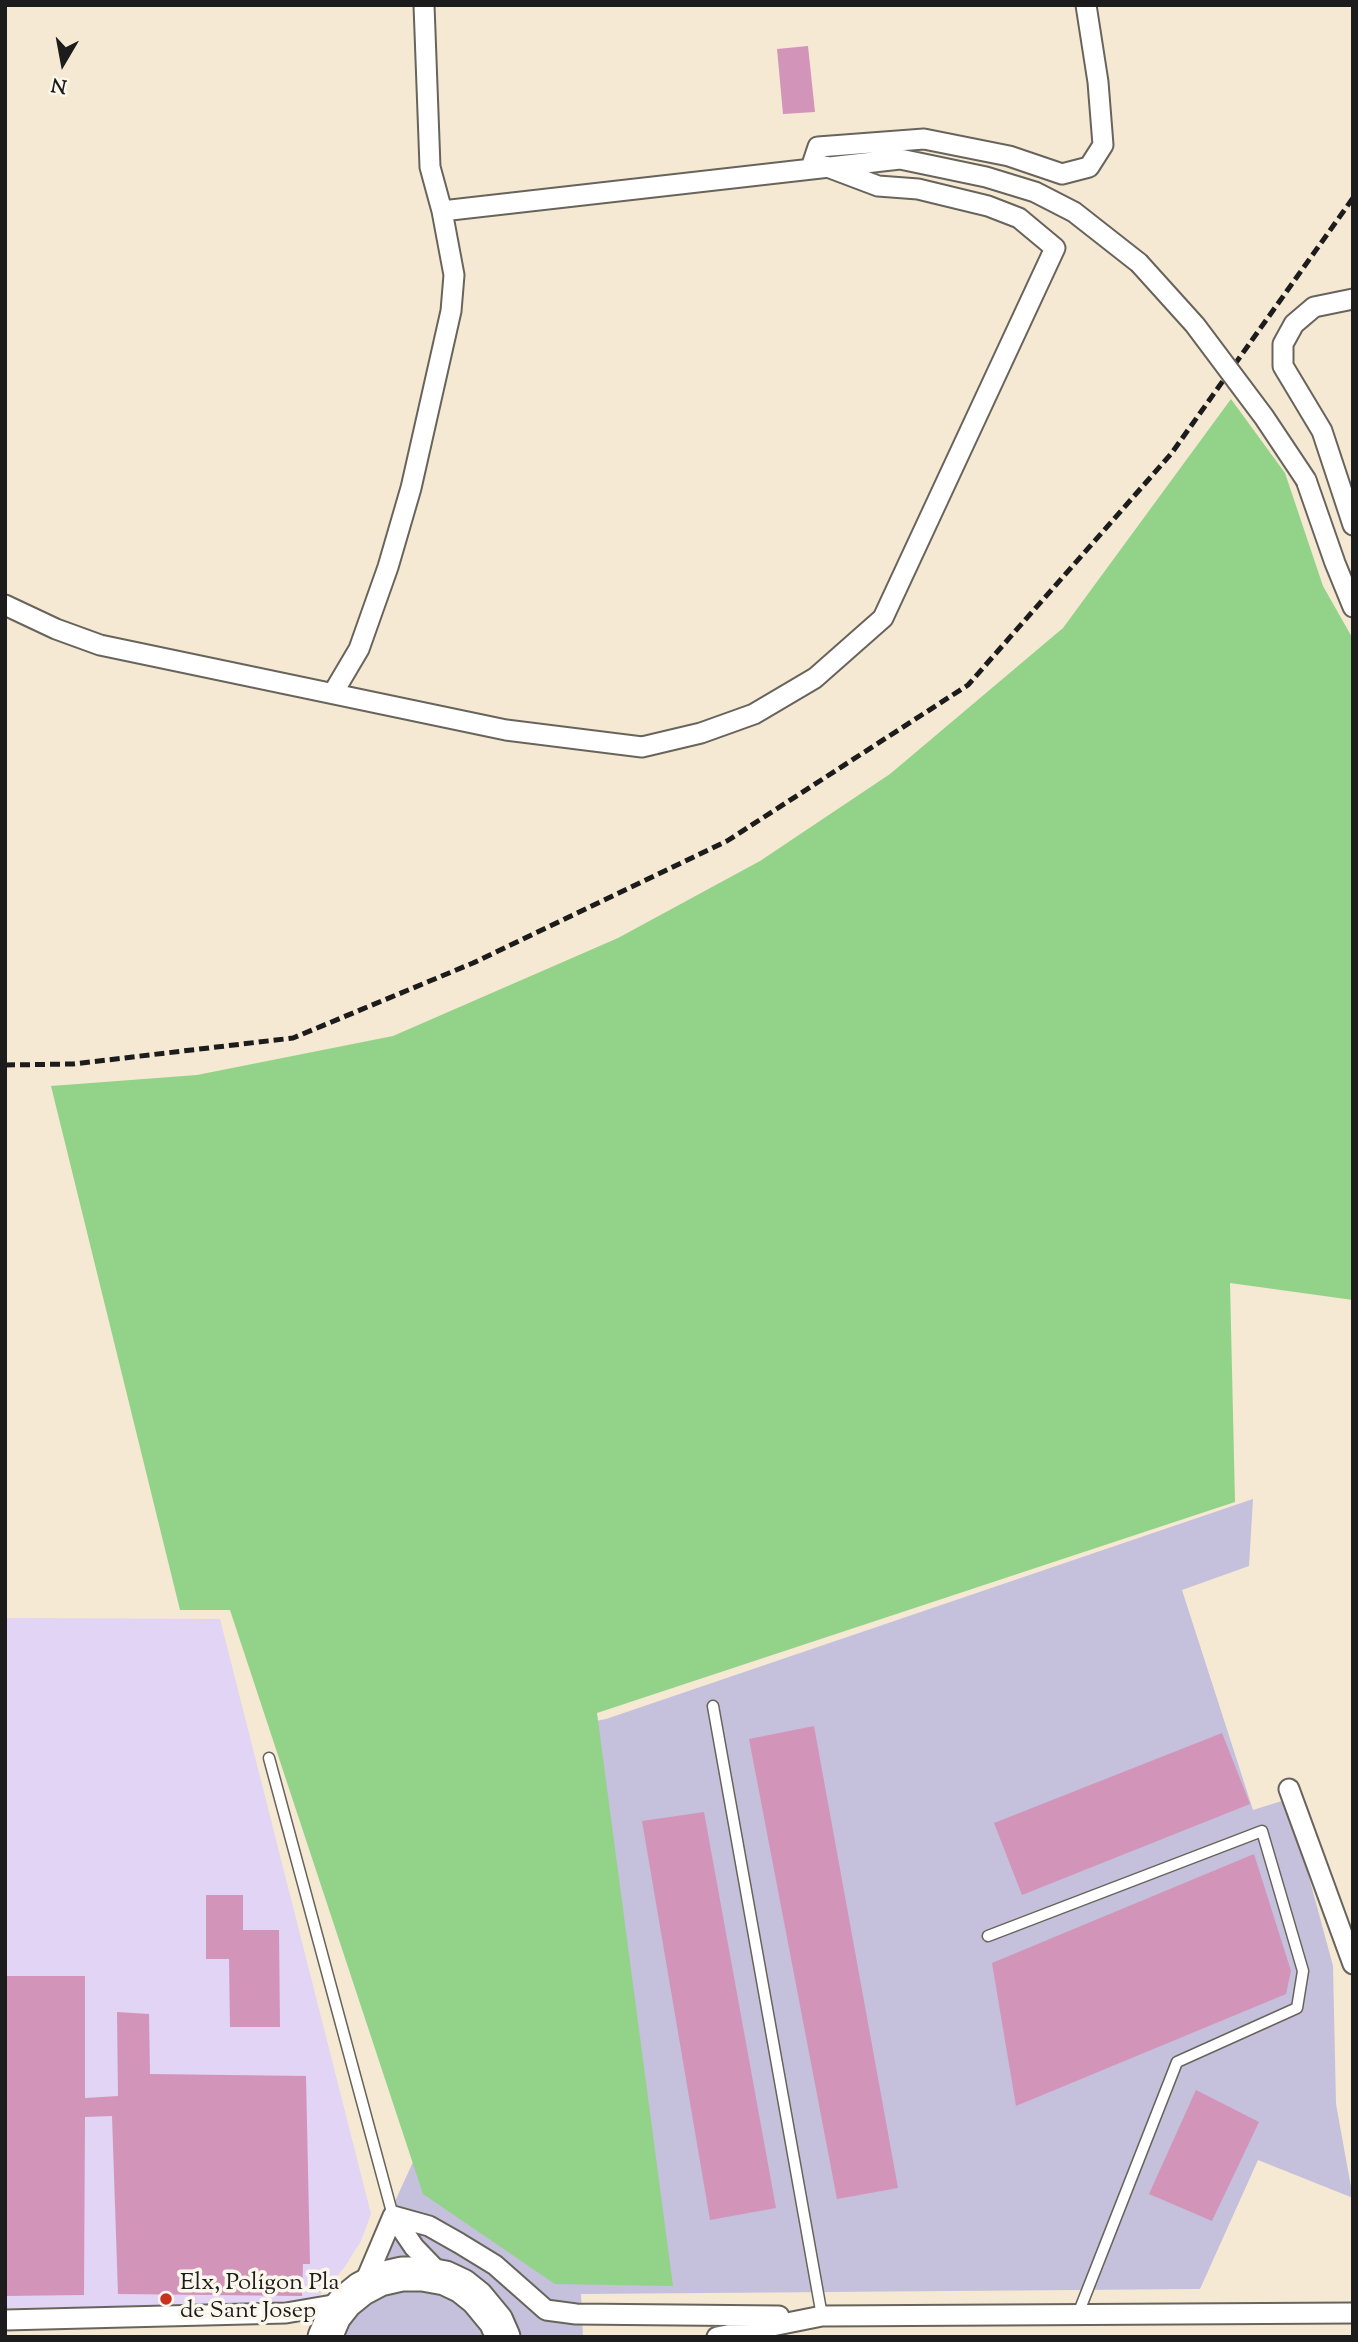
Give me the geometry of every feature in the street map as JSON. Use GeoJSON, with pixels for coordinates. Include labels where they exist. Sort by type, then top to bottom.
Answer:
{"type":"FeatureCollection","features":[{"type":"Feature","properties":{"kind":"highway"},"geometry":{"type":"LineString","coordinates":[[320,2335],[353,2296],[380,2279],[402,2274],[424,2274],[445,2278],[462,2286],[477,2298],[496,2322],[503,2337]]}},
{"type":"Feature","properties":{"kind":"street"},"geometry":{"type":"LineString","coordinates":[[333,692],[359,649],[388,567],[411,488],[451,311],[454,275],[442,211],[430,167],[424,5]]}},
{"type":"Feature","properties":{"kind":"street"},"geometry":{"type":"LineString","coordinates":[[818,167],[818,147],[925,139],[1009,156],[1062,174],[1089,167],[1103,145],[1098,82],[1086,5]]}},
{"type":"Feature","properties":{"kind":"street"},"geometry":{"type":"LineString","coordinates":[[442,211],[900,159],[986,177],[1035,192],[1074,212],[1139,263],[1195,325],[1264,417],[1306,480],[1353,607]]}},
{"type":"Feature","properties":{"kind":"street"},"geometry":{"type":"LineString","coordinates":[[5,605],[56,629],[100,645],[506,730],[642,747],[701,733],[754,714],[815,678],[883,618],[1055,248],[1019,218],[988,206],[918,189],[878,186],[818,167]]}},
{"type":"Feature","properties":{"kind":"street"},"geometry":{"type":"LineString","coordinates":[[1353,299],[1314,307],[1294,324],[1283,344],[1283,366],[1322,431],[1353,525]]}},
{"type":"Feature","properties":{"kind":"street"},"geometry":{"type":"LineString","coordinates":[[1289,1789],[1353,1964]]}},
{"type":"Feature","properties":{"kind":"street"},"geometry":{"type":"LineString","coordinates":[[393,2216],[429,2225],[459,2243],[495,2266],[546,2310],[576,2314],[822,2316],[1353,2313]]}},
{"type":"Feature","properties":{"kind":"street"},"geometry":{"type":"LineString","coordinates":[[393,2216],[414,2247],[445,2278]]}},
{"type":"Feature","properties":{"kind":"street"},"geometry":{"type":"LineString","coordinates":[[5,2320],[286,2313],[353,2296],[393,2216]]}},
{"type":"Feature","properties":{"kind":"street"},"geometry":{"type":"LineString","coordinates":[[717,2337],[822,2316]]}},
{"type":"Feature","properties":{"kind":"lane"},"geometry":{"type":"LineString","coordinates":[[713,1706],[822,2316]]}},
{"type":"Feature","properties":{"kind":"lane"},"geometry":{"type":"LineString","coordinates":[[269,1758],[393,2216]]}},
{"type":"Feature","properties":{"kind":"lane"},"geometry":{"type":"LineString","coordinates":[[988,1936],[1262,1831],[1303,1971],[1297,2008],[1177,2062],[1078,2315]]}},
{"type":"Feature","properties":{"kind":"shaded area"},"geometry":{"type":"Polygon","coordinates":[[[1253,1499],[1249,1566],[1182,1590],[1253,1810],[1288,1799],[1333,1966],[1336,2104],[1353,2198],[1258,2160],[1200,2289],[581,2294],[583,2337],[333,2337],[418,2151],[339,1771],[606,1719],[1253,1499]]]}},
{"type":"Feature","properties":{"kind":"shaded area"},"geometry":{"type":"Polygon","coordinates":[[[5,1618],[220,1619],[371,2214],[361,2241],[344,2268],[319,2296],[281,2305],[5,2308],[5,1618]]]}},
{"type":"Feature","properties":{"kind":"green space"},"geometry":{"type":"Polygon","coordinates":[[[1231,399],[1285,473],[1323,586],[1353,639],[1353,1300],[1230,1283],[1235,1502],[597,1713],[673,2286],[555,2284],[423,2194],[230,1610],[180,1610],[51,1086],[197,1075],[393,1036],[618,938],[760,861],[890,774],[1063,628],[1231,399]]]}},
{"type":"Feature","properties":{"kind":"building"},"geometry":{"type":"Polygon","coordinates":[[[808,46],[815,112],[783,114],[777,49],[808,46]]]}},
{"type":"Feature","properties":{"kind":"building"},"geometry":{"type":"Polygon","coordinates":[[[814,1726],[898,2188],[837,2199],[749,1739],[814,1726]]]}},
{"type":"Feature","properties":{"kind":"building"},"geometry":{"type":"Polygon","coordinates":[[[1222,1733],[1250,1804],[1022,1895],[994,1823],[1222,1733]]]}},
{"type":"Feature","properties":{"kind":"building"},"geometry":{"type":"Polygon","coordinates":[[[704,1812],[776,2208],[710,2220],[642,1821],[704,1812]]]}},
{"type":"Feature","properties":{"kind":"building"},"geometry":{"type":"Polygon","coordinates":[[[1254,1854],[1291,1971],[1286,1994],[1016,2106],[992,1963],[1254,1854]]]}},
{"type":"Feature","properties":{"kind":"building"},"geometry":{"type":"Polygon","coordinates":[[[206,1895],[243,1895],[243,1930],[279,1930],[280,2027],[230,2027],[229,1959],[206,1959],[206,1895]]]}},
{"type":"Feature","properties":{"kind":"building"},"geometry":{"type":"Polygon","coordinates":[[[5,1976],[85,1976],[85,2098],[118,2096],[117,2012],[149,2014],[150,2074],[306,2076],[310,2264],[303,2264],[302,2296],[118,2294],[112,2116],[85,2117],[84,2295],[5,2296],[5,1976]]]}},
{"type":"Feature","properties":{"kind":"building"},"geometry":{"type":"Polygon","coordinates":[[[1196,2090],[1259,2122],[1212,2221],[1149,2194],[1196,2090]]]}},
{"type":"Feature","properties":{"kind":"railway"},"geometry":{"type":"LineString","coordinates":[[5,1065],[73,1064],[293,1038],[473,963],[727,841],[968,685],[1171,454],[1353,198]]}},
{"type":"Feature","properties":{"kind":"place","name":"Elx, Polígon Pla de Sant Josep"},"geometry":{"type":"Point","coordinates":[166,2299]}}]}
